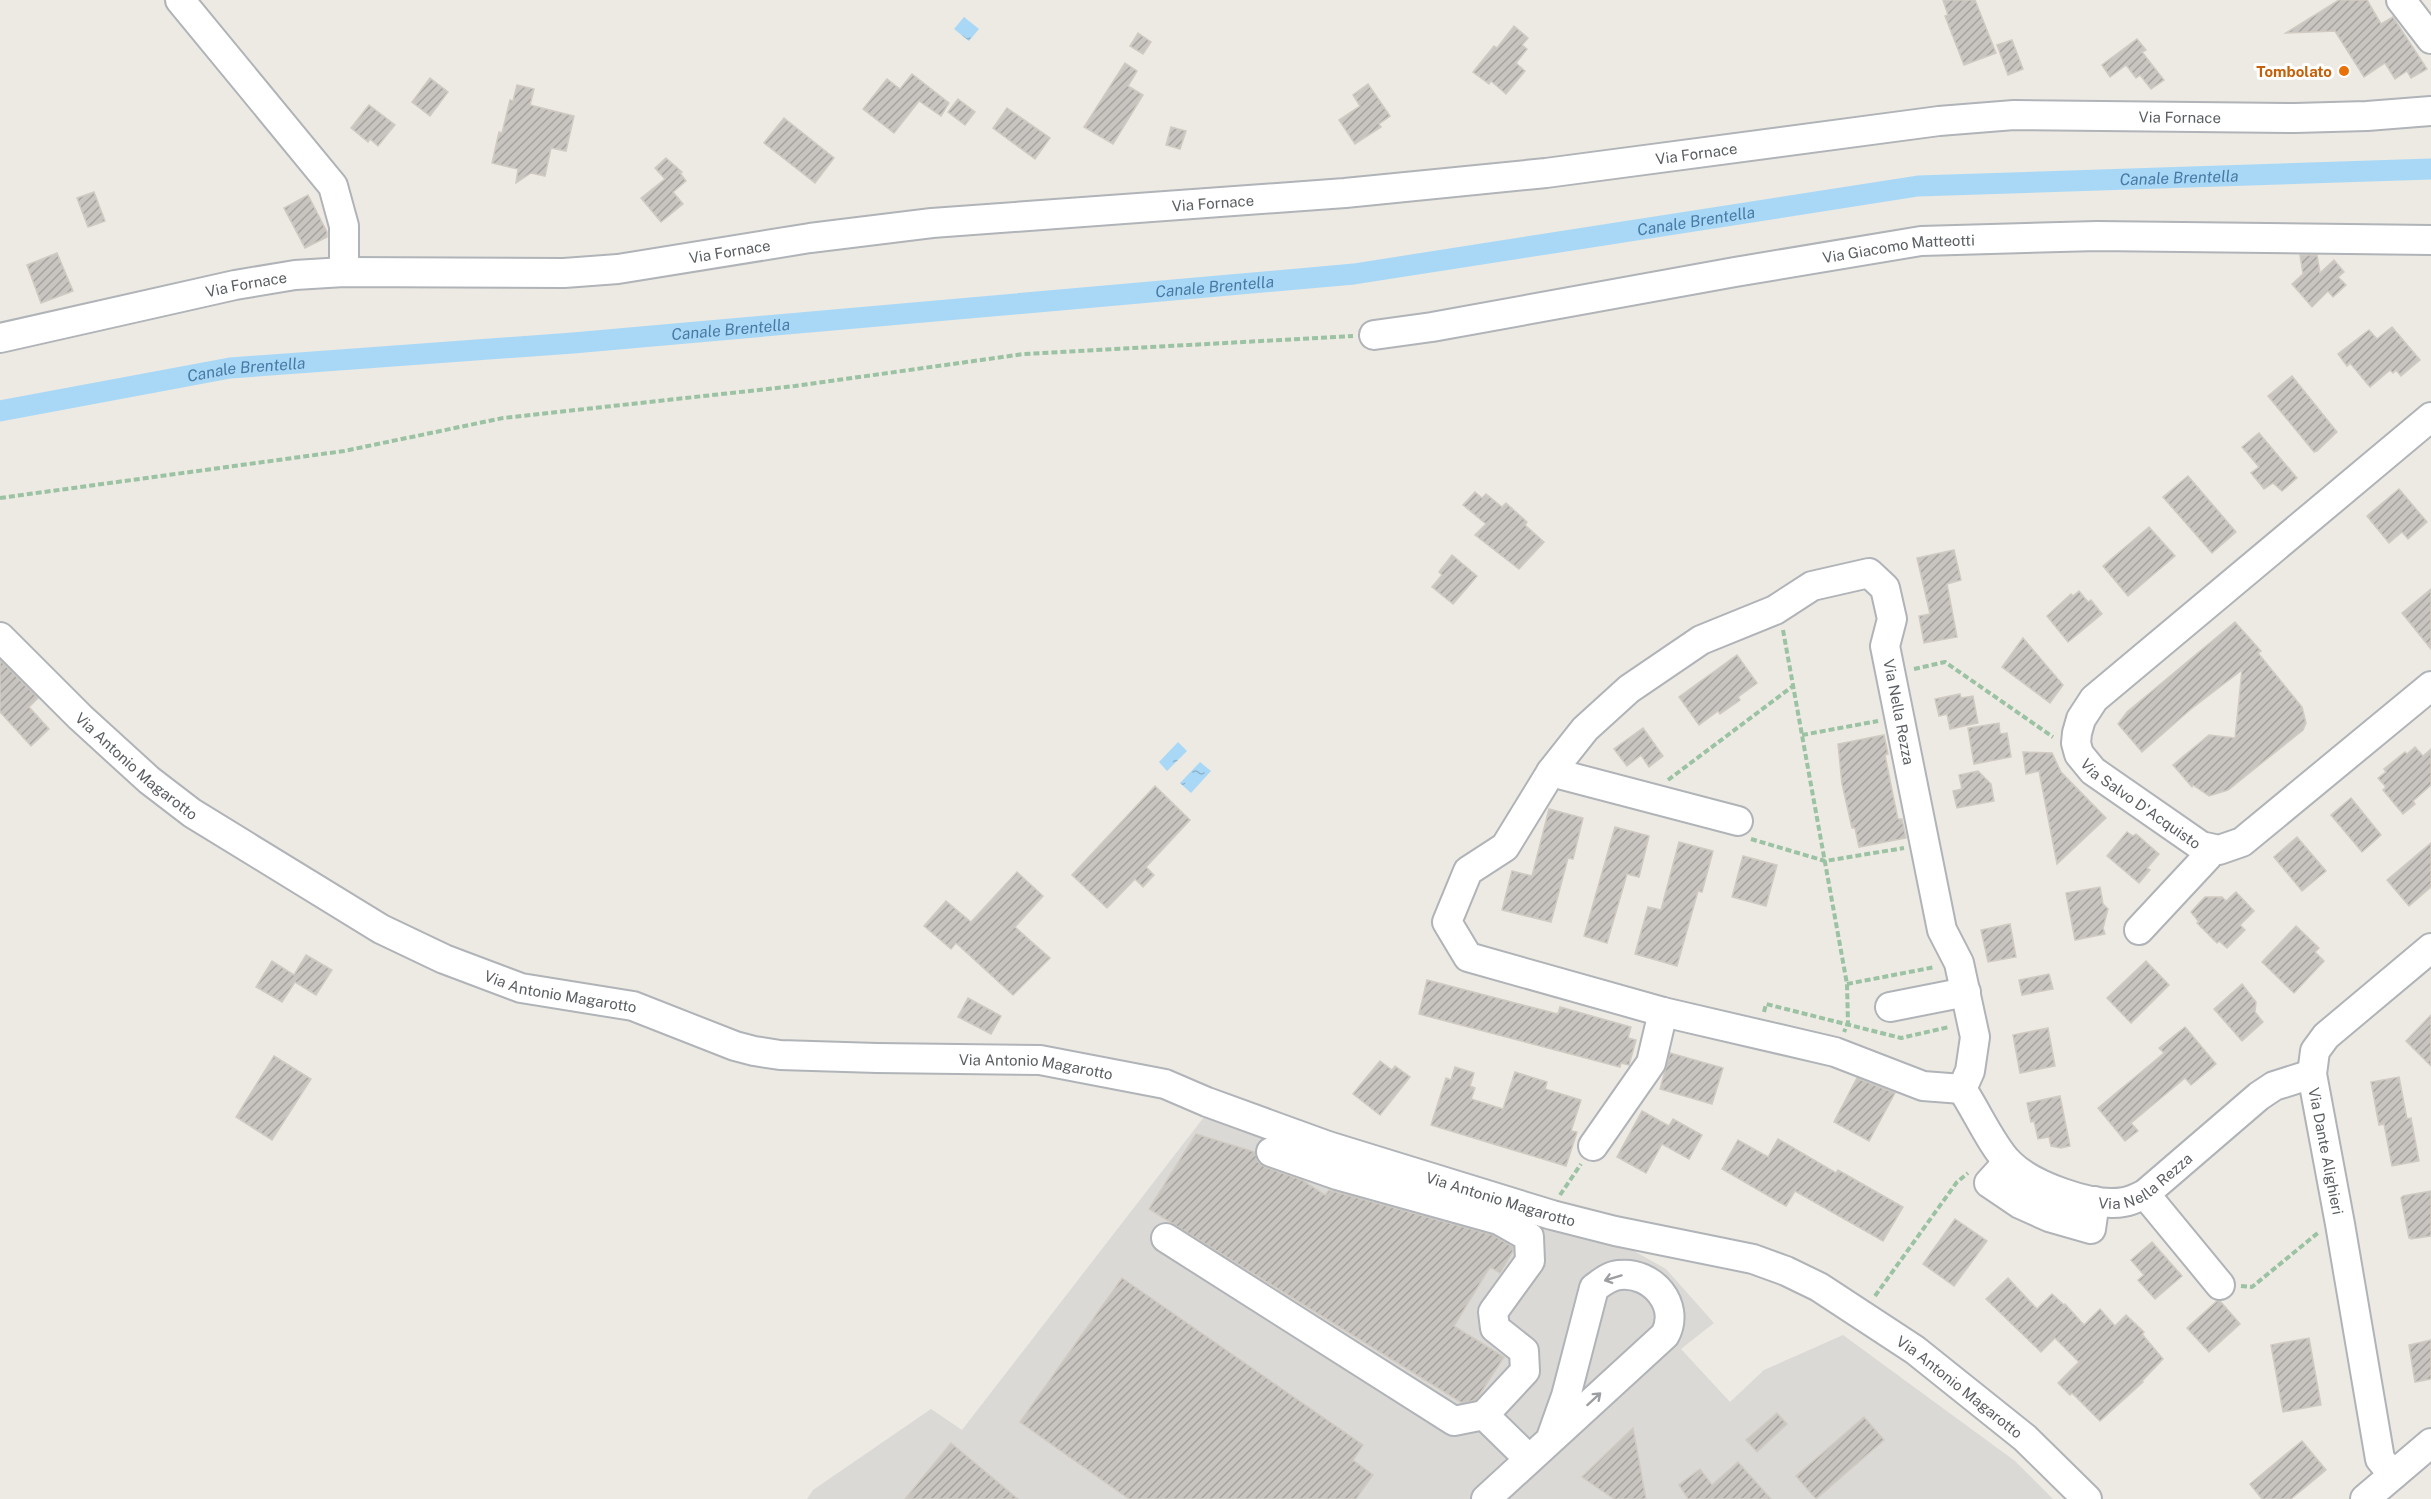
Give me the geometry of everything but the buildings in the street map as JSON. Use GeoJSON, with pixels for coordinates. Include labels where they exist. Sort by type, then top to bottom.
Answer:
{"type":"FeatureCollection","features":[{"type":"Feature","properties":{"kind":"street"},"geometry":{"type":"LineString","coordinates":[[180,0],[333,186],[344,226],[344,272]]}},
{"type":"Feature","properties":{"kind":"street"},"geometry":{"type":"LineString","coordinates":[[2401,0],[2431,39]]}},
{"type":"Feature","properties":{"kind":"street","name":"Via Fornace"},"geometry":{"type":"LineString","coordinates":[[0,338],[235,285],[295,275],[344,272],[553,273],[618,269],[810,238],[932,223],[1345,193],[1546,173],[1896,126],[2014,115],[2295,118],[2431,111]]}},
{"type":"Feature","properties":{"kind":"street","name":"Via Giacomo Matteotti"},"geometry":{"type":"LineString","coordinates":[[1374,335],[1432,327],[1736,272],[1921,242],[2097,236],[2431,240]]}},
{"type":"Feature","properties":{"kind":"street","name":"Via Salvo D'Acquisto"},"geometry":{"type":"LineString","coordinates":[[2429,424],[2094,699],[2082,719],[2076,743],[2079,754],[2093,771],[2201,846],[2209,849],[2228,848],[2242,842],[2431,686]]}},
{"type":"Feature","properties":{"kind":"street","name":"Via Nella Rezza"},"geometry":{"type":"LineString","coordinates":[[1869,573],[1885,588],[1892,619],[1886,646],[1942,930],[1959,963],[1973,1022],[1975,1037],[1970,1071],[1962,1089],[1923,1086],[1835,1052],[1663,1012],[1468,957],[1447,922],[1468,871],[1505,847],[1551,772],[1585,729],[1629,689],[1701,640],[1775,610],[1812,586],[1869,573]]}},
{"type":"Feature","properties":{"kind":"street","name":"Via Antonio Magarotto"},"geometry":{"type":"LineString","coordinates":[[0,637],[80,717],[140,772],[192,813],[381,929],[444,959],[521,988],[633,1006],[735,1046],[780,1055],[1040,1060],[1154,1081],[1328,1146],[1552,1215],[1615,1231],[1753,1258],[1786,1271],[1862,1314],[1915,1350],[1994,1411],[2088,1499]]}},
{"type":"Feature","properties":{"kind":"street"},"geometry":{"type":"LineString","coordinates":[[1551,772],[1738,821]]}},
{"type":"Feature","properties":{"kind":"street"},"geometry":{"type":"LineString","coordinates":[[2139,930],[2208,856],[2209,849]]}},
{"type":"Feature","properties":{"kind":"street","name":"Via Dante Alighieri"},"geometry":{"type":"LineString","coordinates":[[2413,1459],[2403,1444],[2389,1432],[2372,1405],[2312,1074],[2315,1051],[2326,1036],[2431,948]]}},
{"type":"Feature","properties":{"kind":"street"},"geometry":{"type":"LineString","coordinates":[[1890,1007],[1966,992]]}},
{"type":"Feature","properties":{"kind":"street"},"geometry":{"type":"LineString","coordinates":[[1593,1146],[1651,1063],[1663,1012]]}},
{"type":"Feature","properties":{"kind":"street","name":"Via Nella Rezza"},"geometry":{"type":"LineString","coordinates":[[1962,1089],[2000,1152],[2019,1172],[2041,1184],[2095,1201],[2124,1202],[2145,1194],[2259,1096],[2274,1086],[2312,1074]]}},
{"type":"Feature","properties":{"kind":"street"},"geometry":{"type":"LineString","coordinates":[[1166,1238],[1454,1421],[1484,1415],[1525,1371],[1524,1351],[1496,1328],[1493,1312],[1530,1261],[1529,1238],[1500,1220],[1337,1175],[1271,1152]]}},
{"type":"Feature","properties":{"kind":"street"},"geometry":{"type":"LineString","coordinates":[[2145,1194],[2220,1285]]}},
{"type":"Feature","properties":{"kind":"street"},"geometry":{"type":"LineString","coordinates":[[1486,1499],[1665,1335],[1671,1324],[1669,1309],[1653,1284],[1632,1275],[1617,1275],[1606,1279],[1594,1288],[1566,1396],[1551,1438]]}},
{"type":"Feature","properties":{"kind":"street"},"geometry":{"type":"LineString","coordinates":[[1484,1415],[1529,1459]]}},
{"type":"Feature","properties":{"kind":"street"},"geometry":{"type":"LineString","coordinates":[[2365,1499],[2413,1459]]}},
{"type":"Feature","properties":{"kind":"path"},"geometry":{"type":"LineString","coordinates":[[0,498],[344,451],[503,418],[795,386],[1024,354],[1374,335]]}},
{"type":"Feature","properties":{"kind":"path"},"geometry":{"type":"LineString","coordinates":[[1775,610],[1781,619],[1847,984],[1848,1023],[1835,1052]]}},
{"type":"Feature","properties":{"kind":"path"},"geometry":{"type":"LineString","coordinates":[[1891,675],[1945,662],[2058,741],[2076,743]]}},
{"type":"Feature","properties":{"kind":"path"},"geometry":{"type":"LineString","coordinates":[[1646,796],[1793,686]]}},
{"type":"Feature","properties":{"kind":"path"},"geometry":{"type":"LineString","coordinates":[[1802,735],[1900,717]]}},
{"type":"Feature","properties":{"kind":"path"},"geometry":{"type":"LineString","coordinates":[[1738,821],[1750,824],[1745,838],[1825,861],[1925,844]]}},
{"type":"Feature","properties":{"kind":"path"},"geometry":{"type":"LineString","coordinates":[[1847,984],[1959,963]]}},
{"type":"Feature","properties":{"kind":"path"},"geometry":{"type":"LineString","coordinates":[[1759,1034],[1766,1004],[1901,1038],[1973,1022]]}},
{"type":"Feature","properties":{"kind":"path"},"geometry":{"type":"LineString","coordinates":[[1552,1215],[1561,1192],[1593,1146]]}},
{"type":"Feature","properties":{"kind":"path"},"geometry":{"type":"LineString","coordinates":[[1862,1314],[1957,1182],[1975,1168]]}},
{"type":"Feature","properties":{"kind":"path"},"geometry":{"type":"LineString","coordinates":[[2220,1285],[2252,1287],[2324,1227]]}},
{"type":"Feature","properties":{"kind":"shaded area"},"geometry":{"type":"Polygon","coordinates":[[[1204,1117],[1618,1242],[1666,1269],[1714,1323],[1681,1349],[1730,1402],[1764,1370],[1843,1335],[2015,1461],[2053,1499],[807,1499],[813,1490],[931,1409],[962,1430],[1204,1117]]]}},
{"type":"Feature","properties":{"kind":"water"},"geometry":{"type":"Polygon","coordinates":[[[964,17],[979,29],[969,41],[954,29],[964,17]]]}},
{"type":"Feature","properties":{"kind":"water"},"geometry":{"type":"Polygon","coordinates":[[[1178,742],[1187,751],[1167,771],[1159,762],[1178,742]]]}},
{"type":"Feature","properties":{"kind":"water"},"geometry":{"type":"Polygon","coordinates":[[[1200,762],[1211,771],[1191,793],[1180,783],[1200,762]]]}},
{"type":"Feature","properties":{"kind":"waterway","name":"Canale Brentella"},"geometry":{"type":"LineString","coordinates":[[0,411],[230,368],[573,343],[1354,274],[1918,186],[2431,169]]}},
{"type":"Feature","properties":{"kind":"place","name":"Tombolato"},"geometry":{"type":"Point","coordinates":[2344,71]}}]}
